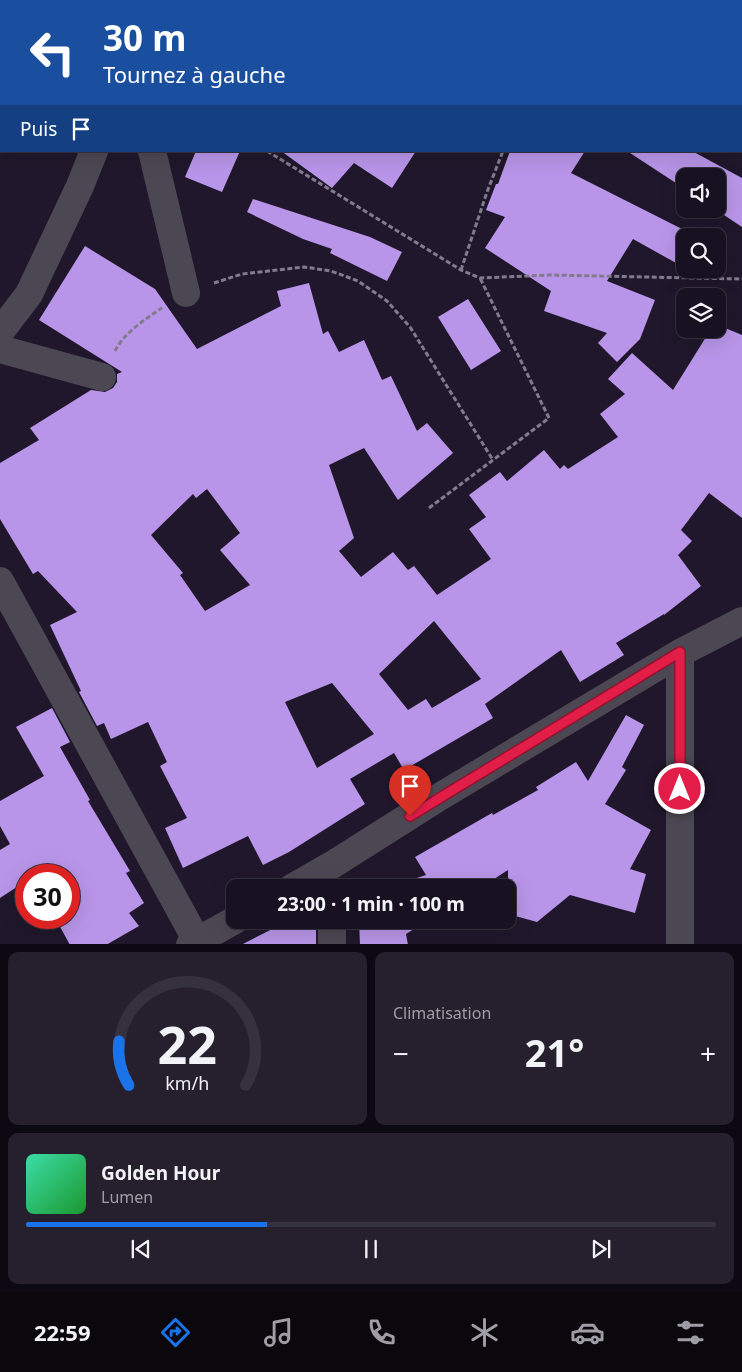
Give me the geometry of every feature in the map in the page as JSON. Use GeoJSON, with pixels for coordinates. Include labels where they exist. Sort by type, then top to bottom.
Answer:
{"type":"FeatureCollection","features":[{"type":"Feature","properties":{"kind":"street"},"geometry":{"type":"LineString","coordinates":[[0,332],[29,294],[80,186],[94,152]]}},
{"type":"Feature","properties":{"kind":"street"},"geometry":{"type":"LineString","coordinates":[[152,152],[186,293]]}},
{"type":"Feature","properties":{"kind":"street"},"geometry":{"type":"LineString","coordinates":[[0,349],[102,377]]}},
{"type":"Feature","properties":{"kind":"street"},"geometry":{"type":"LineString","coordinates":[[0,581],[194,943],[226,925]]}},
{"type":"Feature","properties":{"kind":"street"},"geometry":{"type":"LineString","coordinates":[[332,876],[442,796],[680,652],[742,621]]}},
{"type":"Feature","properties":{"kind":"street"},"geometry":{"type":"LineString","coordinates":[[680,652],[680,944]]}},
{"type":"Feature","properties":{"kind":"street"},"geometry":{"type":"LineString","coordinates":[[332,929],[332,944]]}},
{"type":"Feature","properties":{"kind":"path"},"geometry":{"type":"LineString","coordinates":[[269,152],[461,270],[480,278],[550,275],[742,278]]}},
{"type":"Feature","properties":{"kind":"path"},"geometry":{"type":"LineString","coordinates":[[461,270],[503,152]]}},
{"type":"Feature","properties":{"kind":"path"},"geometry":{"type":"LineString","coordinates":[[102,377],[119,343],[144,320],[186,293],[242,274],[304,267],[331,271],[358,281],[387,301],[410,327],[493,460]]}},
{"type":"Feature","properties":{"kind":"path"},"geometry":{"type":"LineString","coordinates":[[430,508],[549,418],[480,278]]}},
{"type":"Feature","properties":{"kind":"building"},"geometry":{"type":"Polygon","coordinates":[[[196,152],[240,152],[222,192],[185,177],[196,152]]]}},
{"type":"Feature","properties":{"kind":"building"},"geometry":{"type":"Polygon","coordinates":[[[282,152],[415,152],[392,188],[354,163],[332,188],[282,152]]]}},
{"type":"Feature","properties":{"kind":"building"},"geometry":{"type":"Polygon","coordinates":[[[510,152],[584,152],[571,173],[680,228],[676,228],[676,263],[633,239],[607,281],[655,300],[640,339],[617,362],[598,343],[607,333],[544,311],[551,291],[485,248],[505,217],[486,210],[496,184],[498,184],[510,152]]]}},
{"type":"Feature","properties":{"kind":"building"},"geometry":{"type":"Polygon","coordinates":[[[629,152],[694,152],[723,168],[676,168],[676,183],[629,152]]]}},
{"type":"Feature","properties":{"kind":"building"},"geometry":{"type":"Polygon","coordinates":[[[726,169],[742,178],[742,227],[726,216],[726,169]]]}},
{"type":"Feature","properties":{"kind":"building"},"geometry":{"type":"Polygon","coordinates":[[[253,199],[370,237],[402,252],[387,281],[330,253],[332,249],[303,239],[247,212],[253,199]]]}},
{"type":"Feature","properties":{"kind":"building"},"geometry":{"type":"Polygon","coordinates":[[[85,246],[155,289],[197,349],[281,306],[277,291],[309,283],[323,334],[328,331],[339,352],[364,340],[382,380],[391,376],[417,431],[427,423],[453,453],[398,500],[364,448],[329,465],[354,538],[339,551],[361,577],[393,552],[408,570],[414,566],[437,595],[491,559],[469,529],[486,517],[469,495],[500,472],[507,481],[544,450],[560,469],[564,465],[568,469],[618,437],[600,414],[625,394],[608,379],[632,353],[673,390],[705,338],[726,338],[726,328],[742,335],[742,518],[709,493],[681,530],[692,541],[678,555],[701,586],[664,615],[616,643],[624,655],[580,682],[561,650],[485,704],[493,718],[404,770],[394,753],[350,779],[365,804],[289,852],[263,865],[248,836],[183,868],[165,828],[187,818],[160,766],[167,762],[148,722],[111,739],[104,723],[97,726],[79,692],[81,691],[50,625],[77,612],[38,571],[33,574],[0,519],[0,463],[39,440],[30,428],[91,390],[105,392],[113,388],[117,382],[117,374],[122,372],[39,320],[85,246]],[[207,489],[196,498],[193,494],[151,535],[183,573],[180,575],[205,611],[250,585],[220,550],[240,533],[207,489]],[[434,621],[379,674],[408,710],[426,699],[432,708],[481,679],[434,621]],[[332,683],[285,702],[317,768],[374,734],[332,683]]]}},
{"type":"Feature","properties":{"kind":"building"},"geometry":{"type":"Polygon","coordinates":[[[468,299],[501,351],[471,370],[438,317],[468,299]]]}},
{"type":"Feature","properties":{"kind":"building"},"geometry":{"type":"Polygon","coordinates":[[[52,708],[70,742],[60,747],[90,800],[88,801],[130,871],[126,873],[144,903],[129,913],[139,926],[108,944],[69,944],[61,929],[80,929],[80,864],[15,864],[15,888],[0,898],[0,850],[10,844],[0,826],[0,801],[44,776],[16,727],[52,708]]]}},
{"type":"Feature","properties":{"kind":"building"},"geometry":{"type":"Polygon","coordinates":[[[626,715],[644,725],[622,767],[626,770],[605,804],[651,830],[630,869],[646,874],[635,913],[570,895],[537,922],[516,916],[516,879],[508,879],[508,870],[494,879],[414,879],[426,875],[415,857],[492,813],[493,815],[538,790],[536,787],[576,762],[588,781],[626,715]]]}},
{"type":"Feature","properties":{"kind":"building"},"geometry":{"type":"Polygon","coordinates":[[[272,929],[316,929],[316,944],[243,944],[272,929]]]}},
{"type":"Feature","properties":{"kind":"building"},"geometry":{"type":"Polygon","coordinates":[[[359,929],[414,929],[406,934],[408,944],[360,944],[359,929]]]}},
{"type":"Feature","properties":{"kind":"route"},"geometry":{"type":"LineString","coordinates":[[410,816],[680,652],[680,789]]}}]}
